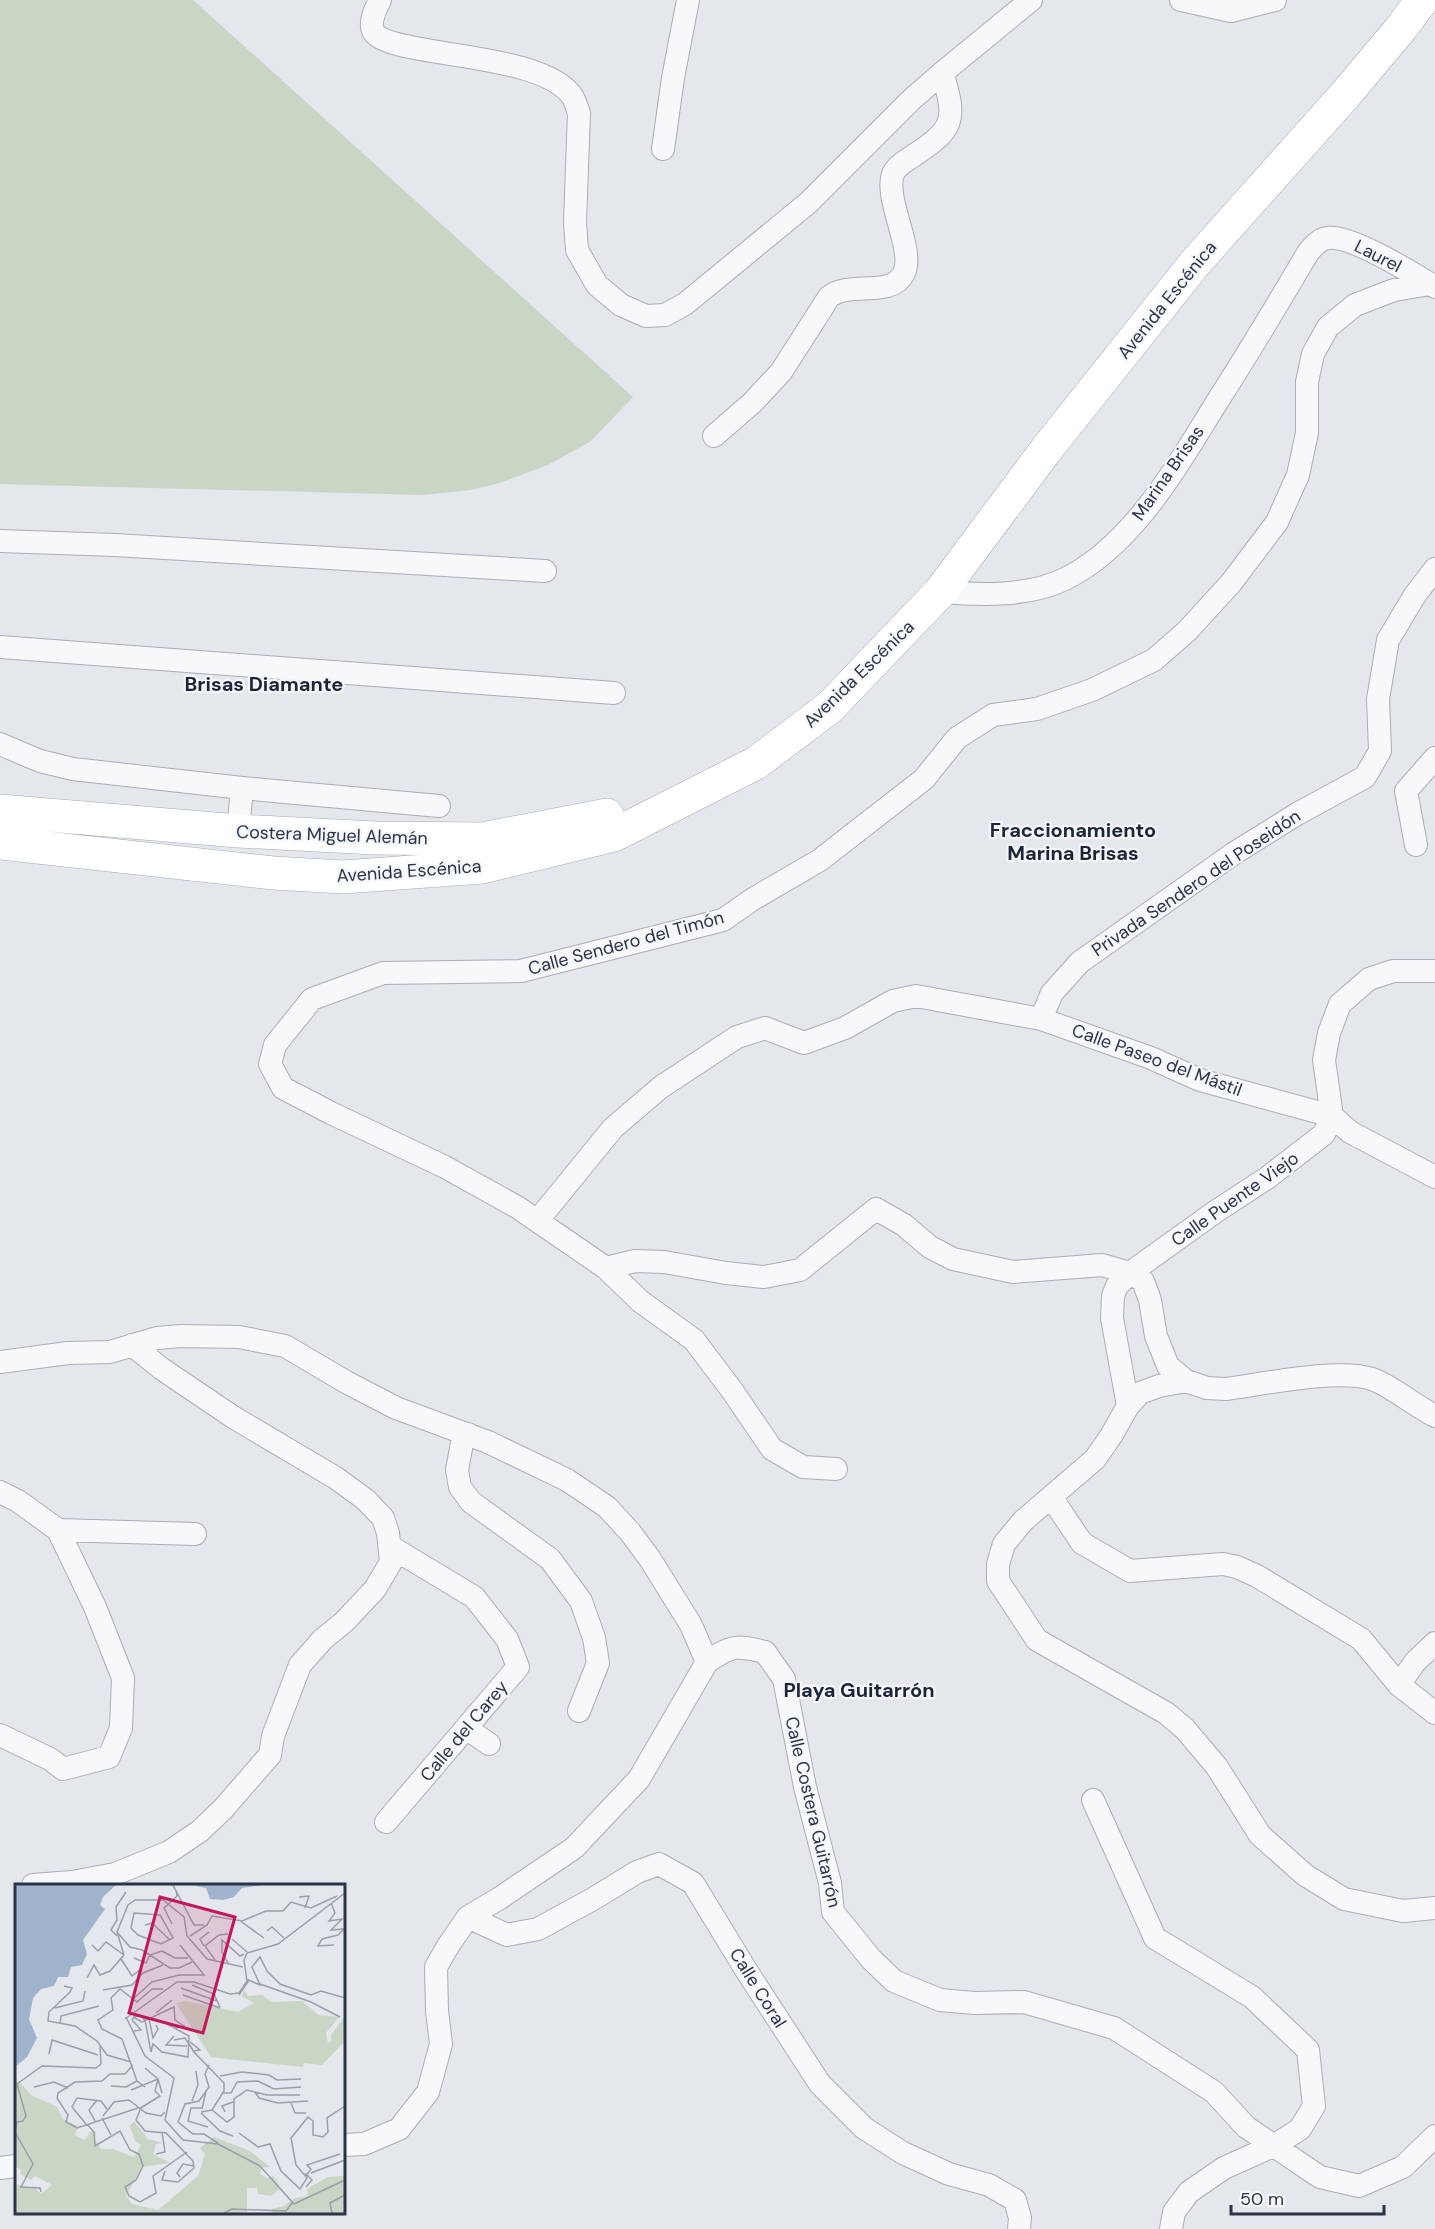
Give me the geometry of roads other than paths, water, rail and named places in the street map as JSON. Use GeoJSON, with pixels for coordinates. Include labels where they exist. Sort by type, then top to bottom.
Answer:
{"type":"FeatureCollection","features":[{"type":"Feature","properties":{"kind":"main road","name":"Avenida Escénica"},"geometry":{"type":"LineString","coordinates":[[0,843],[273,873],[343,877],[412,874],[482,867],[614,835],[756,763],[830,707],[940,592],[1046,450],[1195,263],[1345,95],[1422,0]]}},
{"type":"Feature","properties":{"kind":"main road","name":"Costera Miguel Alemán"},"geometry":{"type":"LineString","coordinates":[[0,811],[238,831],[375,838],[482,839],[608,815],[662,810]]}},
{"type":"Feature","properties":{"kind":"main road"},"geometry":{"type":"LineString","coordinates":[[131,856],[205,845],[238,831],[271,852],[304,859],[343,877]]}},
{"type":"Feature","properties":{"kind":"street"},"geometry":{"type":"LineString","coordinates":[[380,0],[372,22],[373,31],[380,38],[396,45],[533,70],[559,83],[573,97],[579,113],[575,222],[577,250],[597,285],[621,305],[646,316],[665,315],[685,304],[754,250],[808,203],[911,100],[1031,0]]}},
{"type":"Feature","properties":{"kind":"street"},"geometry":{"type":"LineString","coordinates":[[663,149],[687,0]]}},
{"type":"Feature","properties":{"kind":"street"},"geometry":{"type":"LineString","coordinates":[[1181,0],[1231,11],[1275,0]]}},
{"type":"Feature","properties":{"kind":"street"},"geometry":{"type":"LineString","coordinates":[[714,435],[752,403],[781,372],[829,297],[838,290],[892,285],[904,273],[906,260],[892,187],[893,173],[901,164],[940,137],[948,123],[951,107],[942,73]]}},
{"type":"Feature","properties":{"kind":"street","name":"Laurel"},"geometry":{"type":"LineString","coordinates":[[1318,241],[1328,237],[1346,240],[1433,286]]}},
{"type":"Feature","properties":{"kind":"street","name":"Marina Brisas"},"geometry":{"type":"LineString","coordinates":[[940,592],[981,595],[1036,588],[1064,579],[1091,563],[1129,529],[1173,472],[1318,241]]}},
{"type":"Feature","properties":{"kind":"street","name":"Calle Sendero del Timón"},"geometry":{"type":"LineString","coordinates":[[836,1469],[803,1467],[772,1449],[694,1340],[640,1301],[606,1268],[538,1220],[445,1167],[283,1088],[270,1064],[275,1045],[312,999],[383,973],[521,971],[723,920],[753,899],[820,860],[924,779],[957,738],[993,715],[1037,709],[1070,698],[1154,660],[1187,631],[1232,583],[1277,522],[1298,475],[1307,433],[1308,382],[1313,354],[1329,327],[1355,305],[1394,290],[1433,286]]}},
{"type":"Feature","properties":{"kind":"street"},"geometry":{"type":"LineString","coordinates":[[0,541],[115,545],[545,571]]}},
{"type":"Feature","properties":{"kind":"street","name":"Privada Sendero del Poseidón"},"geometry":{"type":"LineString","coordinates":[[1041,1019],[1052,993],[1080,962],[1233,854],[1306,808],[1365,777],[1380,751],[1378,699],[1388,640],[1415,595],[1435,569]]}},
{"type":"Feature","properties":{"kind":"street"},"geometry":{"type":"LineString","coordinates":[[0,647],[614,693]]}},
{"type":"Feature","properties":{"kind":"street"},"geometry":{"type":"LineString","coordinates":[[0,744],[39,760],[73,769],[242,788],[439,806]]}},
{"type":"Feature","properties":{"kind":"street"},"geometry":{"type":"LineString","coordinates":[[1416,845],[1406,791],[1435,758]]}},
{"type":"Feature","properties":{"kind":"street"},"geometry":{"type":"LineString","coordinates":[[238,831],[242,788]]}},
{"type":"Feature","properties":{"kind":"street"},"geometry":{"type":"LineString","coordinates":[[1332,1116],[1324,1060],[1329,1033],[1340,1004],[1369,979],[1393,971],[1435,970]]}},
{"type":"Feature","properties":{"kind":"street","name":"Calle Paseo del Mástil"},"geometry":{"type":"LineString","coordinates":[[538,1220],[613,1128],[661,1087],[737,1037],[765,1028],[804,1042],[845,1028],[893,1001],[916,996],[1041,1019],[1151,1058],[1200,1080],[1332,1116],[1350,1131],[1435,1177]]}},
{"type":"Feature","properties":{"kind":"street","name":"Calle Puente Viejo"},"geometry":{"type":"LineString","coordinates":[[1128,1406],[1112,1318],[1113,1296],[1117,1286],[1130,1273],[1311,1145],[1324,1134],[1332,1116]]}},
{"type":"Feature","properties":{"kind":"street"},"geometry":{"type":"LineString","coordinates":[[606,1268],[635,1261],[664,1262],[765,1277],[800,1270],[876,1209],[904,1226],[930,1247],[953,1259],[1013,1272],[1102,1265],[1130,1273],[1143,1281],[1150,1300],[1156,1336],[1168,1366],[1186,1381],[1207,1388],[1226,1389],[1347,1374],[1373,1379],[1418,1408],[1435,1416]]}},
{"type":"Feature","properties":{"kind":"street"},"geometry":{"type":"LineString","coordinates":[[0,1362],[68,1353],[110,1352],[157,1338],[239,1337],[285,1346],[396,1408],[468,1434],[567,1480],[607,1507],[650,1559],[691,1625],[707,1662],[639,1779],[574,1848],[468,1917],[436,1967],[437,2012],[441,2044],[428,2092],[399,2129],[364,2144],[345,2145]]}},
{"type":"Feature","properties":{"kind":"street"},"geometry":{"type":"LineString","coordinates":[[46,1884],[115,1874],[169,1852],[200,1830],[223,1809],[270,1755],[273,1736],[300,1665],[323,1639],[344,1622],[375,1589],[391,1562],[391,1547],[383,1518],[366,1500],[336,1478],[233,1417],[132,1346]]}},
{"type":"Feature","properties":{"kind":"street"},"geometry":{"type":"LineString","coordinates":[[1186,1381],[1151,1388],[1140,1393],[1128,1406],[1112,1436],[1095,1459],[1023,1521],[1004,1544],[998,1564],[998,1581],[1037,1640],[1166,1713],[1185,1729],[1217,1767],[1260,1835],[1305,1875],[1344,1899],[1403,1911],[1435,1908]]}},
{"type":"Feature","properties":{"kind":"street"},"geometry":{"type":"LineString","coordinates":[[468,1434],[462,1443],[457,1470],[460,1486],[471,1502],[550,1559],[581,1601],[594,1638],[598,1663],[579,1711]]}},
{"type":"Feature","properties":{"kind":"street"},"geometry":{"type":"LineString","coordinates":[[0,1492],[18,1501],[58,1530],[95,1607],[123,1678],[121,1728],[109,1757],[63,1769],[0,1735]]}},
{"type":"Feature","properties":{"kind":"street"},"geometry":{"type":"LineString","coordinates":[[1051,1497],[1082,1543],[1130,1571],[1223,1564],[1237,1567],[1257,1576],[1361,1640],[1399,1684],[1435,1713]]}},
{"type":"Feature","properties":{"kind":"street"},"geometry":{"type":"LineString","coordinates":[[58,1530],[195,1534]]}},
{"type":"Feature","properties":{"kind":"street","name":"Calle del Carey"},"geometry":{"type":"LineString","coordinates":[[386,1822],[518,1667],[507,1639],[474,1597],[391,1547]]}},
{"type":"Feature","properties":{"kind":"street"},"geometry":{"type":"LineString","coordinates":[[1399,1684],[1415,1662],[1435,1643]]}},
{"type":"Feature","properties":{"kind":"street","name":"Calle Costera Guitarrón"},"geometry":{"type":"LineString","coordinates":[[707,1662],[724,1650],[740,1646],[765,1652],[784,1679],[805,1787],[830,1883],[833,1912],[871,1959],[894,1981],[940,2000],[975,2003],[1024,2002],[1114,2028],[1214,2092],[1246,2127],[1320,2177],[1359,2186],[1404,2167],[1435,2136]]}},
{"type":"Feature","properties":{"kind":"street"},"geometry":{"type":"LineString","coordinates":[[466,1728],[489,1744]]}},
{"type":"Feature","properties":{"kind":"street"},"geometry":{"type":"LineString","coordinates":[[1093,1800],[1155,1938],[1252,1996],[1308,2050],[1314,2106],[1300,2129],[1275,2145],[1224,2168],[1190,2192],[1174,2212],[1171,2229]]}},
{"type":"Feature","properties":{"kind":"street","name":"Calle Coral"},"geometry":{"type":"LineString","coordinates":[[468,1917],[507,1935],[538,1929],[637,1872],[659,1864],[693,1883],[820,2084],[864,2128],[903,2153],[949,2174],[989,2185],[1015,2200],[1020,2218],[1019,2229]]}},
{"type":"Feature","properties":{"kind":"street"},"geometry":{"type":"LineString","coordinates":[[0,2168],[15,2166]]}},
{"type":"Feature","properties":{"kind":"district","name":"Brisas Diamante"},"geometry":{"type":"Point","coordinates":[264,684]}},
{"type":"Feature","properties":{"kind":"district","name":"Fraccionamiento Marina Brisas"},"geometry":{"type":"Point","coordinates":[1073,842]}},
{"type":"Feature","properties":{"kind":"district","name":"Playa Guitarrón"},"geometry":{"type":"Point","coordinates":[859,1690]}}]}
